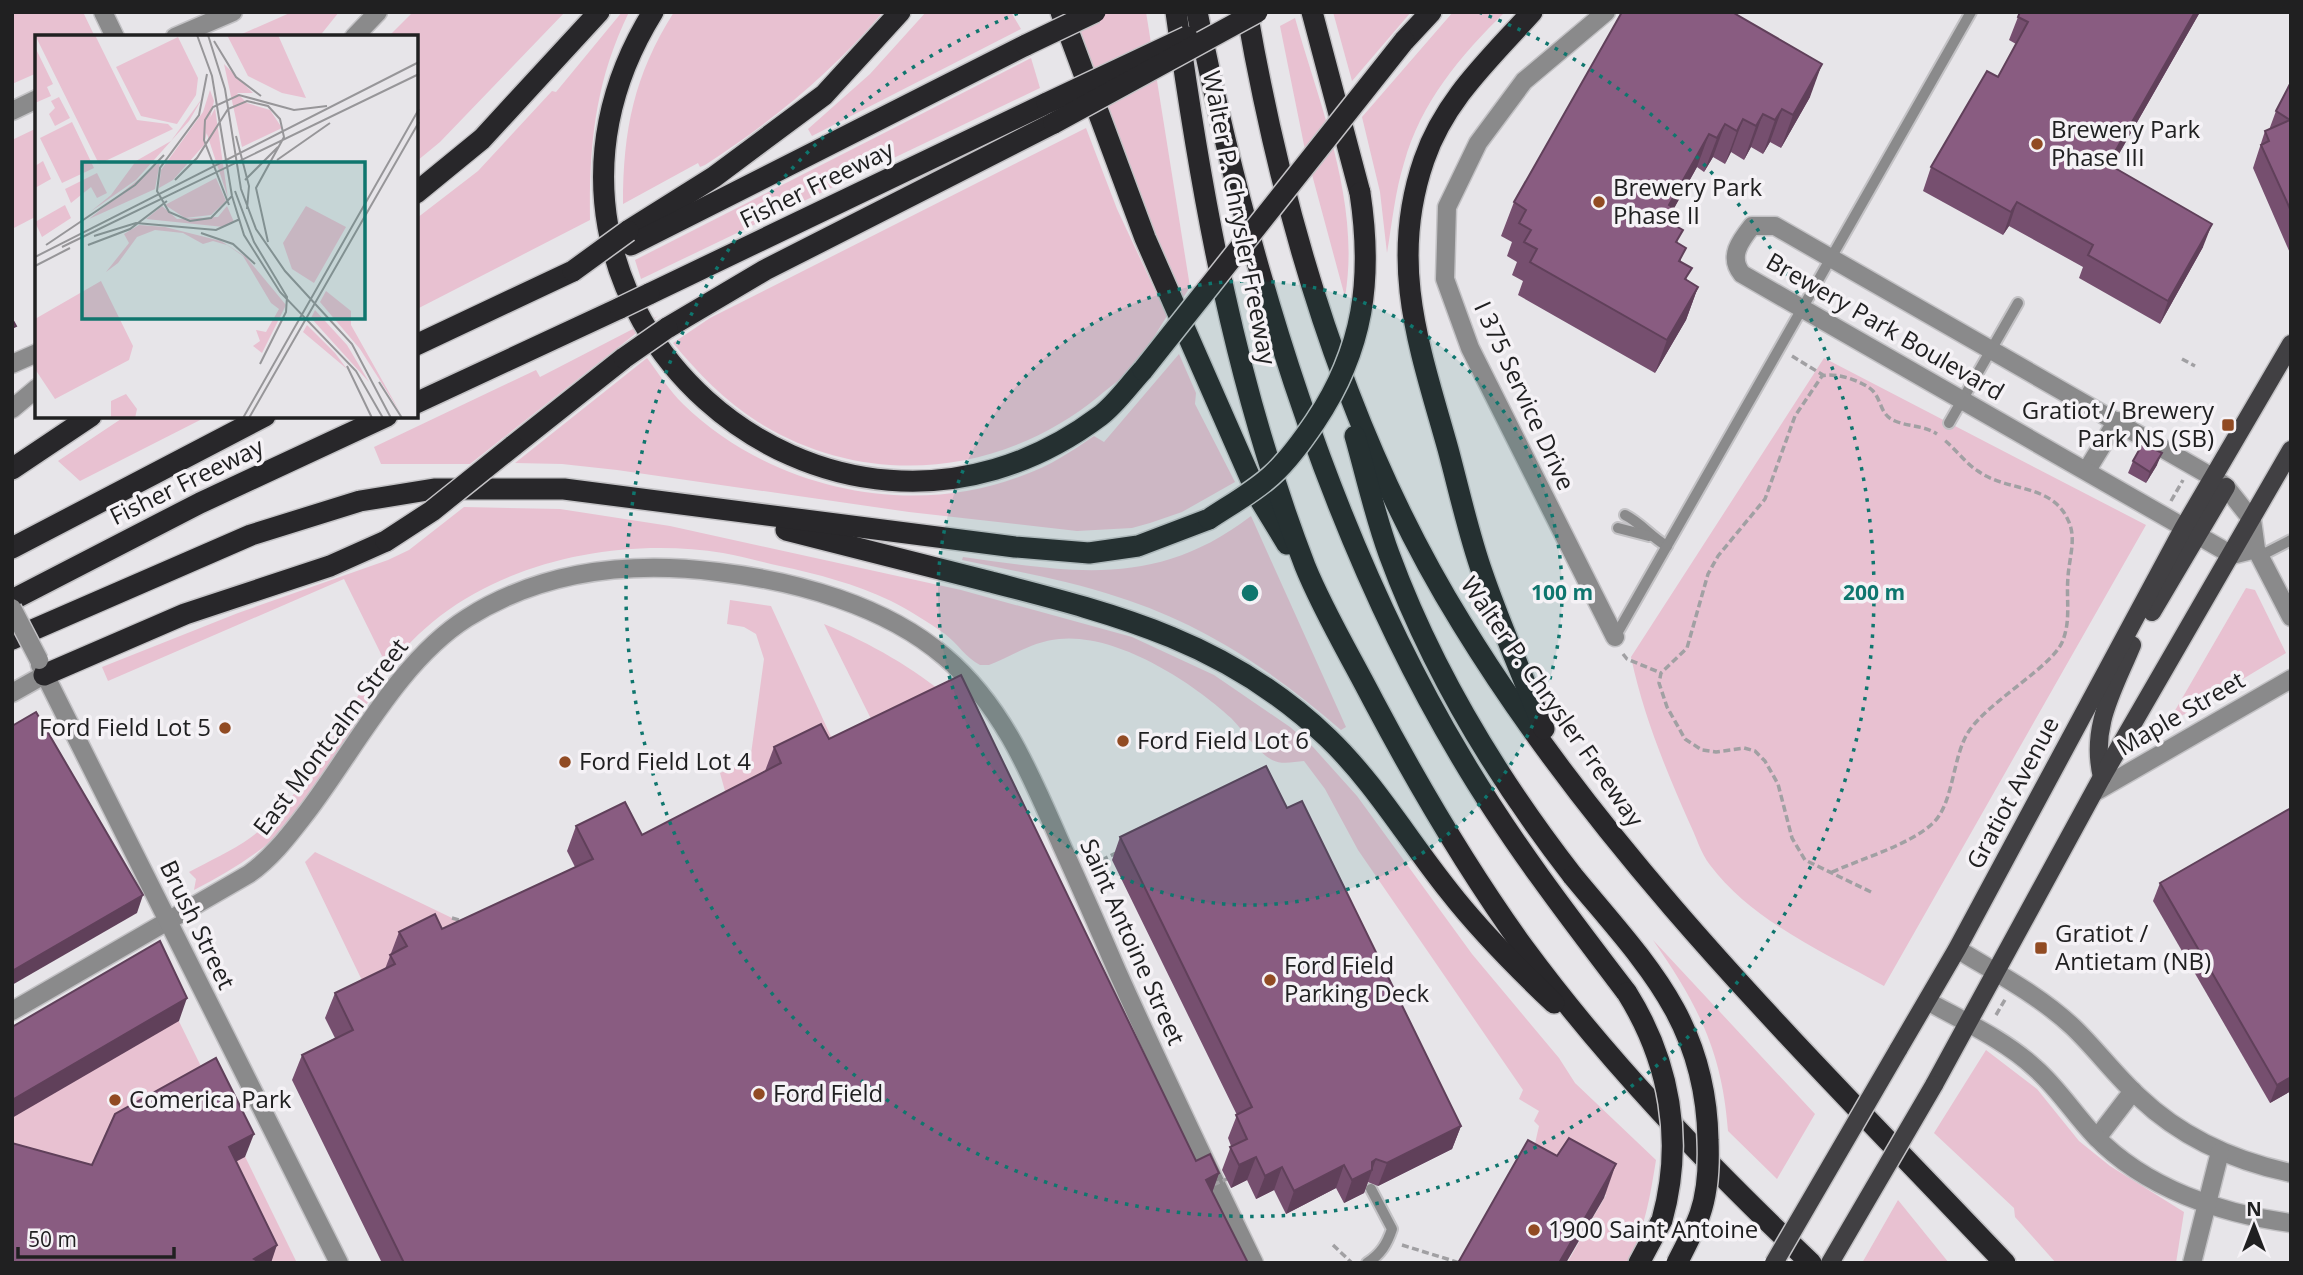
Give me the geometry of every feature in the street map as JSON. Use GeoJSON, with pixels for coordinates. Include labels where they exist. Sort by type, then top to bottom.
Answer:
{"type":"FeatureCollection","features":[{"type":"Feature","properties":{"kind":"highway"},"geometry":{"type":"LineString","coordinates":[[418,191],[482,139],[599,12]]}},
{"type":"Feature","properties":{"kind":"highway"},"geometry":{"type":"LineString","coordinates":[[653,12],[632,46],[619,79],[607,128],[606,188],[610,229],[635,312],[666,360],[706,401],[760,442],[818,466],[877,480],[933,482],[988,473],[1050,449],[1102,415],[1143,370],[1404,41],[1431,12]]}},
{"type":"Feature","properties":{"kind":"highway"},"geometry":{"type":"LineString","coordinates":[[418,344],[573,271],[630,238],[824,95],[900,12]]}},
{"type":"Feature","properties":{"kind":"highway"},"geometry":{"type":"LineString","coordinates":[[1061,12],[1145,238],[1259,498],[1314,588]]}},
{"type":"Feature","properties":{"kind":"highway","name":"Fisher Freeway"},"geometry":{"type":"LineString","coordinates":[[630,238],[1096,12]]}},
{"type":"Feature","properties":{"kind":"highway","name":"Walter P. Chrysler Freeway"},"geometry":{"type":"LineString","coordinates":[[1176,12],[1218,274],[1245,385],[1272,475],[1314,588],[1420,788],[1525,948],[1613,1059],[1807,1260]]}},
{"type":"Feature","properties":{"kind":"highway"},"geometry":{"type":"LineString","coordinates":[[1197,12],[1248,236],[1302,400],[1357,551],[1401,646],[1445,730],[1497,814],[1627,993],[1647,1026],[1661,1060],[1674,1144],[1672,1185],[1662,1220],[1639,1263]]}},
{"type":"Feature","properties":{"kind":"highway","name":"Fisher Freeway"},"geometry":{"type":"LineString","coordinates":[[418,402],[621,308],[1239,12]]}},
{"type":"Feature","properties":{"kind":"highway","name":"Walter P. Chrysler Freeway"},"geometry":{"type":"LineString","coordinates":[[1247,12],[1268,125],[1292,218],[1323,320],[1375,454],[1438,583],[1462,625],[1559,767],[1615,841],[1677,914],[2005,1263]]}},
{"type":"Feature","properties":{"kind":"highway"},"geometry":{"type":"LineString","coordinates":[[42,668],[185,614],[330,566],[386,541],[432,511],[624,358],[667,328],[765,270],[1054,123],[1257,12]]}},
{"type":"Feature","properties":{"kind":"highway"},"geometry":{"type":"LineString","coordinates":[[12,639],[251,535],[360,501],[434,489],[564,489],[1015,547],[1090,553],[1138,546],[1209,519],[1271,476],[1298,447],[1333,394],[1355,342],[1366,285],[1367,242],[1360,193],[1311,12]]}},
{"type":"Feature","properties":{"kind":"highway"},"geometry":{"type":"LineString","coordinates":[[1540,12],[1526,19],[1476,70],[1445,114],[1433,137],[1411,209],[1407,274],[1414,330],[1481,570],[1559,767]]}},
{"type":"Feature","properties":{"kind":"highway"},"geometry":{"type":"LineString","coordinates":[[1323,320],[1388,553],[1440,671],[1500,777],[1573,876],[1652,971],[1685,1025],[1694,1054],[1708,1124],[1709,1168],[1700,1213],[1677,1263]]}},
{"type":"Feature","properties":{"kind":"highway"},"geometry":{"type":"LineString","coordinates":[[12,469],[88,418]]}},
{"type":"Feature","properties":{"kind":"highway","name":"Fisher Freeway"},"geometry":{"type":"LineString","coordinates":[[12,548],[261,418]]}},
{"type":"Feature","properties":{"kind":"highway","name":"Fisher Freeway"},"geometry":{"type":"LineString","coordinates":[[12,600],[200,503],[383,418]]}},
{"type":"Feature","properties":{"kind":"highway"},"geometry":{"type":"LineString","coordinates":[[692,506],[1094,609],[1167,634],[1227,662],[1291,706],[1328,738],[1375,789],[1448,890],[1494,946],[1613,1059]]}},
{"type":"Feature","properties":{"kind":"main road","name":"Gratiot Avenue"},"geometry":{"type":"LineString","coordinates":[[1774,1263],[1957,949],[2220,483],[2291,344]]}},
{"type":"Feature","properties":{"kind":"main road"},"geometry":{"type":"LineString","coordinates":[[1829,1263],[1969,1024],[2099,785],[2291,450]]}},
{"type":"Feature","properties":{"kind":"main road"},"geometry":{"type":"LineString","coordinates":[[2099,785],[2096,753],[2100,721],[2132,645],[2190,532]]}},
{"type":"Feature","properties":{"kind":"street"},"geometry":{"type":"LineString","coordinates":[[103,12],[114,35]]}},
{"type":"Feature","properties":{"kind":"street"},"geometry":{"type":"LineString","coordinates":[[180,35],[233,12]]}},
{"type":"Feature","properties":{"kind":"street"},"geometry":{"type":"LineString","coordinates":[[356,35],[378,12]]}},
{"type":"Feature","properties":{"kind":"street","name":"I 375 Service Drive"},"geometry":{"type":"LineString","coordinates":[[1606,12],[1524,81],[1478,143],[1447,206],[1445,279],[1470,348],[1615,637]]}},
{"type":"Feature","properties":{"kind":"street"},"geometry":{"type":"LineString","coordinates":[[12,111],[35,100]]}},
{"type":"Feature","properties":{"kind":"street","name":"Brewery Park Boulevard"},"geometry":{"type":"LineString","coordinates":[[2220,483],[1775,226],[1752,226],[1742,239],[1735,255],[1735,265],[1742,274],[2232,555]]}},
{"type":"Feature","properties":{"kind":"street"},"geometry":{"type":"LineString","coordinates":[[12,364],[35,353]]}},
{"type":"Feature","properties":{"kind":"street"},"geometry":{"type":"LineString","coordinates":[[12,409],[35,390]]}},
{"type":"Feature","properties":{"kind":"street"},"geometry":{"type":"LineString","coordinates":[[2087,470],[2116,421]]}},
{"type":"Feature","properties":{"kind":"street"},"geometry":{"type":"LineString","coordinates":[[2220,483],[2252,520],[2258,553],[2291,617]]}},
{"type":"Feature","properties":{"kind":"street"},"geometry":{"type":"LineString","coordinates":[[2232,555],[2258,553]]}},
{"type":"Feature","properties":{"kind":"street","name":"East Montcalm Street"},"geometry":{"type":"LineString","coordinates":[[12,1011],[267,861],[326,788],[418,659],[463,621],[528,586],[565,576],[622,568],[661,567],[728,573],[842,600],[899,626],[945,656]]}},
{"type":"Feature","properties":{"kind":"street","name":"Brush Street"},"geometry":{"type":"LineString","coordinates":[[12,608],[99,777],[167,920],[339,1263]]}},
{"type":"Feature","properties":{"kind":"street","name":"Saint Antoine Street"},"geometry":{"type":"LineString","coordinates":[[945,656],[981,694],[1025,760],[1074,874],[1254,1263]]}},
{"type":"Feature","properties":{"kind":"street"},"geometry":{"type":"LineString","coordinates":[[12,693],[42,668]]}},
{"type":"Feature","properties":{"kind":"street","name":"Maple Street"},"geometry":{"type":"LineString","coordinates":[[2099,785],[2291,679]]}},
{"type":"Feature","properties":{"kind":"street"},"geometry":{"type":"LineString","coordinates":[[1957,949],[2051,1008],[2074,1027],[2133,1091],[2178,1128],[2220,1152],[2291,1172]]}},
{"type":"Feature","properties":{"kind":"street"},"geometry":{"type":"LineString","coordinates":[[1927,1001],[1969,1024],[2035,1067],[2097,1138],[2123,1160],[2158,1182],[2205,1204],[2250,1217],[2291,1223]]}},
{"type":"Feature","properties":{"kind":"street"},"geometry":{"type":"LineString","coordinates":[[2097,1138],[2133,1091]]}},
{"type":"Feature","properties":{"kind":"street"},"geometry":{"type":"LineString","coordinates":[[2192,1263],[2220,1152]]}},
{"type":"Feature","properties":{"kind":"lane"},"geometry":{"type":"LineString","coordinates":[[1615,637],[1971,12]]}},
{"type":"Feature","properties":{"kind":"lane"},"geometry":{"type":"LineString","coordinates":[[1949,423],[2018,303]]}},
{"type":"Feature","properties":{"kind":"lane"},"geometry":{"type":"LineString","coordinates":[[1625,515],[1636,521],[1648,536]]}},
{"type":"Feature","properties":{"kind":"lane"},"geometry":{"type":"LineString","coordinates":[[1618,528],[1648,536],[1667,546]]}},
{"type":"Feature","properties":{"kind":"lane"},"geometry":{"type":"LineString","coordinates":[[2258,553],[2291,540]]}},
{"type":"Feature","properties":{"kind":"lane"},"geometry":{"type":"LineString","coordinates":[[1367,1263],[1378,1257],[1388,1242],[1392,1229],[1371,1189]]}},
{"type":"Feature","properties":{"kind":"path"},"geometry":{"type":"LineString","coordinates":[[1780,348],[1824,375],[1866,386],[1875,393],[1886,416],[1896,422],[1931,431],[1977,471],[2005,485],[2045,495],[2058,505],[2069,520],[2072,538],[2068,578],[2068,624],[2057,652],[1984,712],[1967,733],[1942,810],[1934,824],[1832,872]]}},
{"type":"Feature","properties":{"kind":"path"},"geometry":{"type":"LineString","coordinates":[[2182,359],[2195,366]]}},
{"type":"Feature","properties":{"kind":"path"},"geometry":{"type":"LineString","coordinates":[[1824,375],[1795,416],[1765,499],[1718,556],[1708,574],[1687,648],[1661,673],[1662,696],[1685,739],[1702,750],[1716,752],[1744,748],[1755,751],[1773,772],[1797,850],[1816,867],[1871,892]]}},
{"type":"Feature","properties":{"kind":"path"},"geometry":{"type":"LineString","coordinates":[[2169,502],[2186,472]]}},
{"type":"Feature","properties":{"kind":"path"},"geometry":{"type":"LineString","coordinates":[[1615,637],[1628,659],[1661,673]]}},
{"type":"Feature","properties":{"kind":"path"},"geometry":{"type":"LineString","coordinates":[[1074,874],[1127,848]]}},
{"type":"Feature","properties":{"kind":"path"},"geometry":{"type":"LineString","coordinates":[[452,918],[467,922]]}},
{"type":"Feature","properties":{"kind":"path"},"geometry":{"type":"LineString","coordinates":[[1996,1015],[2007,996]]}},
{"type":"Feature","properties":{"kind":"path"},"geometry":{"type":"LineString","coordinates":[[1202,1191],[1233,1176]]}},
{"type":"Feature","properties":{"kind":"path"},"geometry":{"type":"LineString","coordinates":[[1388,1242],[1460,1263]]}},
{"type":"Feature","properties":{"kind":"path"},"geometry":{"type":"LineString","coordinates":[[1333,1245],[1353,1263]]}},
{"type":"Feature","properties":{"kind":"shaded area"},"geometry":{"type":"Polygon","coordinates":[[[12,12],[83,12],[94,35],[35,35],[35,74],[12,84],[12,12]]]}},
{"type":"Feature","properties":{"kind":"shaded area"},"geometry":{"type":"Polygon","coordinates":[[[292,12],[339,12],[321,35],[240,35],[292,12]]]}},
{"type":"Feature","properties":{"kind":"shaded area"},"geometry":{"type":"Polygon","coordinates":[[[413,12],[565,12],[440,142],[418,160],[418,35],[390,35],[413,12]]]}},
{"type":"Feature","properties":{"kind":"shaded area"},"geometry":{"type":"Polygon","coordinates":[[[622,12],[629,12],[608,63],[596,114],[591,165],[590,220],[418,308],[418,217],[478,171],[552,91],[556,92],[622,12]]]}},
{"type":"Feature","properties":{"kind":"shaded area"},"geometry":{"type":"Polygon","coordinates":[[[674,12],[883,12],[822,75],[754,131],[705,165],[700,167],[698,163],[623,204],[625,152],[640,81],[660,35],[674,12]]]}},
{"type":"Feature","properties":{"kind":"shaded area"},"geometry":{"type":"Polygon","coordinates":[[[926,12],[1011,12],[1021,29],[812,136],[808,129],[870,74],[926,12]]]}},
{"type":"Feature","properties":{"kind":"shaded area"},"geometry":{"type":"Polygon","coordinates":[[[1071,12],[1146,12],[1190,287],[1183,298],[1165,260],[1071,12]]]}},
{"type":"Feature","properties":{"kind":"shaded area"},"geometry":{"type":"Polygon","coordinates":[[[1333,12],[1411,12],[1352,81],[1333,12]]]}},
{"type":"Feature","properties":{"kind":"shaded area"},"geometry":{"type":"Polygon","coordinates":[[[1453,12],[1505,12],[1444,81],[1421,120],[1401,174],[1387,253],[1380,192],[1362,117],[1453,12]]]}},
{"type":"Feature","properties":{"kind":"shaded area"},"geometry":{"type":"Polygon","coordinates":[[[1295,18],[1326,121],[1343,191],[1348,262],[1345,297],[1304,145],[1280,26],[1295,18]]]}},
{"type":"Feature","properties":{"kind":"shaded area"},"geometry":{"type":"Polygon","coordinates":[[[1031,58],[1040,88],[641,279],[635,260],[1031,58]]]}},
{"type":"Feature","properties":{"kind":"shaded area"},"geometry":{"type":"Polygon","coordinates":[[[1086,128],[1117,209],[1167,316],[1146,350],[1127,373],[1061,423],[1020,443],[977,457],[933,464],[888,465],[844,458],[800,444],[758,422],[712,386],[673,343],[710,318],[1086,128]]]}},
{"type":"Feature","properties":{"kind":"shaded area"},"geometry":{"type":"Polygon","coordinates":[[[35,129],[35,217],[12,229],[12,140],[35,129]]]}},
{"type":"Feature","properties":{"kind":"shaded area"},"geometry":{"type":"Polygon","coordinates":[[[658,316],[470,464],[381,464],[374,447],[536,370],[540,377],[658,316]]]}},
{"type":"Feature","properties":{"kind":"shaded area"},"geometry":{"type":"Polygon","coordinates":[[[1179,354],[1196,393],[1195,404],[1235,482],[1182,512],[1132,528],[1077,531],[909,512],[617,470],[562,464],[515,463],[647,358],[678,399],[718,433],[757,457],[799,476],[844,488],[889,495],[935,495],[980,488],[1043,467],[1094,436],[1104,442],[1179,354]]]}},
{"type":"Feature","properties":{"kind":"shaded area"},"geometry":{"type":"Polygon","coordinates":[[[1824,358],[2146,525],[1884,986],[1814,948],[1768,919],[1727,885],[1710,865],[1663,761],[1648,720],[1631,657],[1824,358]]]}},
{"type":"Feature","properties":{"kind":"shaded area"},"geometry":{"type":"Polygon","coordinates":[[[122,418],[204,418],[80,481],[58,461],[122,418]]]}},
{"type":"Feature","properties":{"kind":"shaded area"},"geometry":{"type":"Polygon","coordinates":[[[464,507],[560,509],[670,526],[961,590],[1132,637],[1214,675],[1290,727],[1313,747],[1357,796],[1472,954],[1559,1058],[1575,1083],[1656,1160],[1643,1225],[1627,1263],[1567,1263],[1606,1195],[1534,1148],[1539,1126],[1534,1121],[1539,1111],[1519,1099],[1523,1090],[1358,850],[1325,789],[1304,761],[1284,763],[1272,760],[1255,746],[1231,718],[1195,689],[1151,662],[1104,644],[1081,639],[1050,640],[989,665],[980,665],[939,630],[905,608],[878,595],[822,576],[723,553],[678,548],[630,549],[583,555],[536,567],[492,584],[452,608],[416,637],[386,673],[325,778],[291,823],[261,849],[194,890],[196,879],[189,872],[250,838],[288,802],[323,753],[382,656],[344,579],[108,681],[102,667],[238,613],[388,560],[409,550],[464,507]]]}},
{"type":"Feature","properties":{"kind":"shaded area"},"geometry":{"type":"Polygon","coordinates":[[[1251,516],[1346,727],[1341,730],[1264,670],[1180,621],[1099,591],[962,560],[963,557],[1077,570],[1147,565],[1181,555],[1216,539],[1251,516]]]}},
{"type":"Feature","properties":{"kind":"shaded area"},"geometry":{"type":"Polygon","coordinates":[[[2246,588],[2255,590],[2286,653],[2178,718],[2173,714],[2246,588]]]}},
{"type":"Feature","properties":{"kind":"shaded area"},"geometry":{"type":"Polygon","coordinates":[[[730,600],[771,606],[839,754],[730,809],[720,773],[741,764],[751,754],[764,659],[756,634],[744,627],[727,624],[730,600]]]}},
{"type":"Feature","properties":{"kind":"shaded area"},"geometry":{"type":"Polygon","coordinates":[[[824,624],[891,657],[952,700],[879,735],[824,624]]]}},
{"type":"Feature","properties":{"kind":"shaded area"},"geometry":{"type":"Polygon","coordinates":[[[315,852],[452,918],[467,922],[398,971],[370,997],[305,862],[315,852]]]}},
{"type":"Feature","properties":{"kind":"shaded area"},"geometry":{"type":"Polygon","coordinates":[[[1653,940],[1815,1114],[1777,1179],[1728,1131],[1720,1077],[1705,1030],[1683,986],[1653,940]]]}},
{"type":"Feature","properties":{"kind":"shaded area","name":"Comerica Park"},"geometry":{"type":"Polygon","coordinates":[[[151,964],[297,1263],[12,1263],[12,1045],[151,964]]]}},
{"type":"Feature","properties":{"kind":"shaded area"},"geometry":{"type":"Polygon","coordinates":[[[1986,1050],[2037,1089],[2079,1141],[2110,1166],[2184,1212],[2176,1263],[2056,1263],[2015,1217],[2014,1208],[1934,1133],[1986,1050]]]}},
{"type":"Feature","properties":{"kind":"shaded area"},"geometry":{"type":"Polygon","coordinates":[[[1898,1200],[1949,1263],[1862,1263],[1898,1200]]]}},
{"type":"Feature","properties":{"kind":"building","name":"Brewery Park Phase II"},"geometry":{"type":"Polygon","coordinates":[[[1622,12],[1732,12],[1822,64],[1793,115],[1782,109],[1775,120],[1763,114],[1756,126],[1743,119],[1737,131],[1725,124],[1717,138],[1709,134],[1669,205],[1676,210],[1669,222],[1683,230],[1676,242],[1686,248],[1679,261],[1692,268],[1685,279],[1698,287],[1667,340],[1530,262],[1537,249],[1524,242],[1531,230],[1519,223],[1526,210],[1514,202],[1622,12]]]}},
{"type":"Feature","properties":{"kind":"building","name":"Brewery Park Phase III"},"geometry":{"type":"Polygon","coordinates":[[[2020,12],[2195,12],[2108,164],[2212,224],[2168,301],[2088,255],[2093,245],[2017,202],[2011,212],[1931,167],[1987,71],[1998,77],[2028,22],[2018,17],[2020,12]]]}},
{"type":"Feature","properties":{"kind":"building"},"geometry":{"type":"Polygon","coordinates":[[[2290,84],[2291,211],[2261,145],[2269,141],[2265,131],[2290,120],[2276,111],[2290,84]]]}},
{"type":"Feature","properties":{"kind":"building"},"geometry":{"type":"Polygon","coordinates":[[[2143,443],[2162,453],[2150,472],[2133,461],[2143,443]]]}},
{"type":"Feature","properties":{"kind":"building","name":"Ford Field"},"geometry":{"type":"Polygon","coordinates":[[[961,675],[1196,1161],[1210,1154],[1219,1173],[1206,1180],[1248,1263],[404,1263],[302,1055],[353,1030],[335,993],[395,964],[390,955],[407,946],[399,932],[435,914],[442,929],[593,859],[576,826],[625,802],[642,835],[781,763],[774,747],[821,724],[829,739],[961,675]]]}},
{"type":"Feature","properties":{"kind":"building"},"geometry":{"type":"Polygon","coordinates":[[[36,712],[143,895],[12,971],[12,726],[36,712]]]}},
{"type":"Feature","properties":{"kind":"building","name":"Ford Field Parking Deck"},"geometry":{"type":"Polygon","coordinates":[[[1266,766],[1287,808],[1302,801],[1461,1126],[1387,1163],[1376,1159],[1372,1162],[1372,1170],[1352,1180],[1344,1165],[1294,1191],[1282,1167],[1265,1176],[1256,1157],[1239,1165],[1230,1147],[1247,1139],[1236,1115],[1252,1107],[1120,837],[1266,766]]]}},
{"type":"Feature","properties":{"kind":"building"},"geometry":{"type":"Polygon","coordinates":[[[2291,808],[2291,1077],[2277,1085],[2160,883],[2291,808]]]}},
{"type":"Feature","properties":{"kind":"building"},"geometry":{"type":"Polygon","coordinates":[[[160,941],[187,998],[12,1100],[12,1027],[160,941]]]}},
{"type":"Feature","properties":{"kind":"building"},"geometry":{"type":"Polygon","coordinates":[[[216,1058],[254,1134],[229,1147],[277,1245],[254,1259],[261,1263],[12,1263],[12,1143],[92,1165],[115,1114],[216,1058]]]}},
{"type":"Feature","properties":{"kind":"building","name":"1900 Saint Antoine"},"geometry":{"type":"Polygon","coordinates":[[[1569,1138],[1616,1164],[1559,1263],[1458,1263],[1528,1140],[1557,1156],[1569,1138]]]}},
{"type":"Feature","properties":{"kind":"place","name":"Brewery Park Phase III"},"geometry":{"type":"Point","coordinates":[2037,144]}},
{"type":"Feature","properties":{"kind":"place","name":"Brewery Park Phase II"},"geometry":{"type":"Point","coordinates":[1599,202]}},
{"type":"Feature","properties":{"kind":"place","name":"Gratiot / Brewery Park NS (SB)"},"geometry":{"type":"Point","coordinates":[2228,425]}},
{"type":"Feature","properties":{"kind":"place","name":"Ford Field Lot 5"},"geometry":{"type":"Point","coordinates":[225,728]}},
{"type":"Feature","properties":{"kind":"place","name":"Ford Field Lot 6"},"geometry":{"type":"Point","coordinates":[1123,741]}},
{"type":"Feature","properties":{"kind":"place","name":"Ford Field Lot 4"},"geometry":{"type":"Point","coordinates":[565,762]}},
{"type":"Feature","properties":{"kind":"place","name":"Gratiot / Antietam (NB)"},"geometry":{"type":"Point","coordinates":[2041,948]}},
{"type":"Feature","properties":{"kind":"place","name":"Ford Field Parking Deck"},"geometry":{"type":"Point","coordinates":[1270,980]}},
{"type":"Feature","properties":{"kind":"place","name":"Ford Field"},"geometry":{"type":"Point","coordinates":[759,1094]}},
{"type":"Feature","properties":{"kind":"place","name":"Comerica Park"},"geometry":{"type":"Point","coordinates":[115,1100]}},
{"type":"Feature","properties":{"kind":"place","name":"1900 Saint Antoine"},"geometry":{"type":"Point","coordinates":[1534,1230]}}]}
